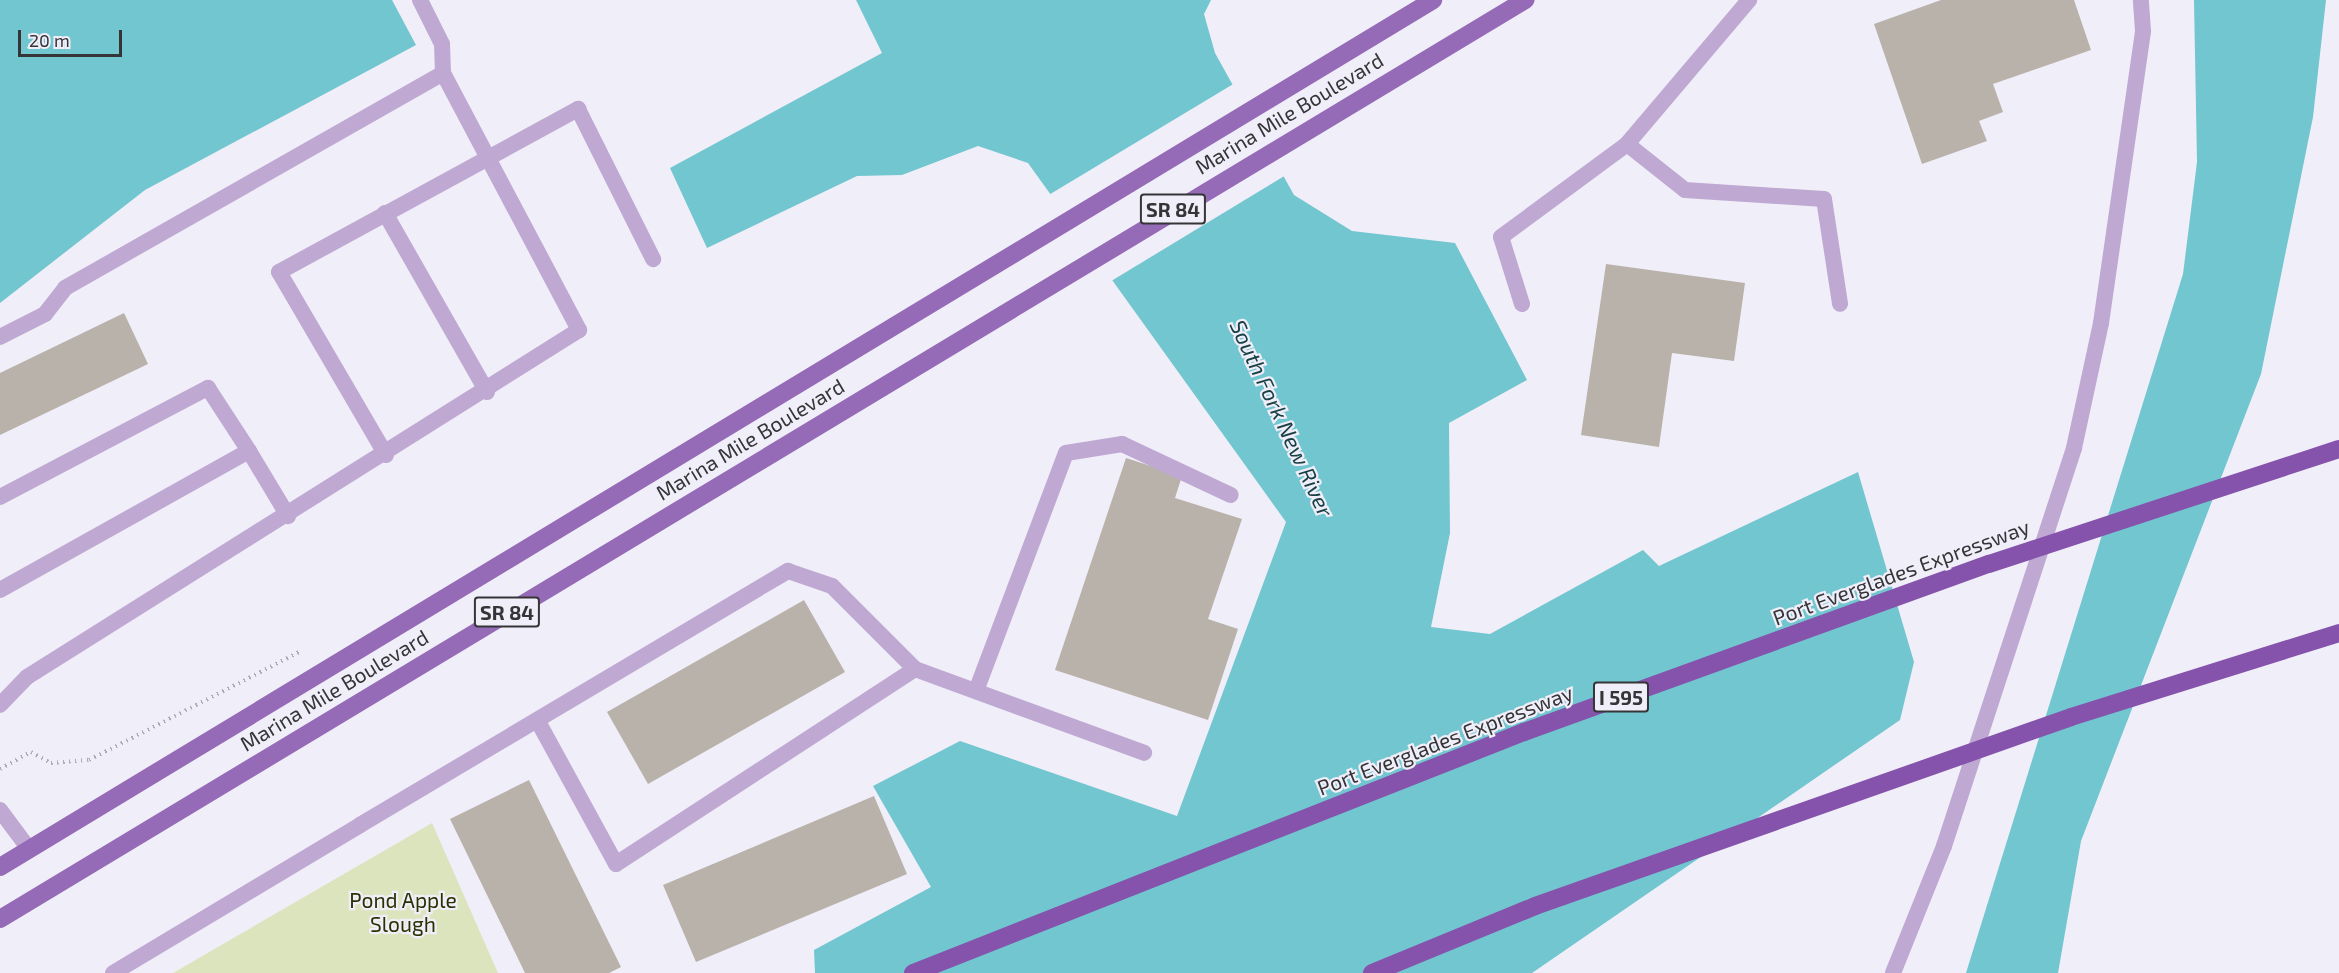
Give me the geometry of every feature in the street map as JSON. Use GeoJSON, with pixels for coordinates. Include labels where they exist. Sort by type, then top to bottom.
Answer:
{"type":"FeatureCollection","features":[{"type":"Feature","properties":{"kind":"highway","name":"Port Everglades Expressway"},"geometry":{"type":"LineString","coordinates":[[913,973],[1524,732],[1989,564],[2339,449]]}},
{"type":"Feature","properties":{"kind":"highway"},"geometry":{"type":"LineString","coordinates":[[1372,973],[1535,906],[2059,720],[2339,633]]}},
{"type":"Feature","properties":{"kind":"main road","name":"Marina Mile Boulevard"},"geometry":{"type":"LineString","coordinates":[[0,867],[1433,0]]}},
{"type":"Feature","properties":{"kind":"main road","name":"Marina Mile Boulevard"},"geometry":{"type":"LineString","coordinates":[[0,919],[1333,111],[1525,0]]}},
{"type":"Feature","properties":{"kind":"lane"},"geometry":{"type":"LineString","coordinates":[[0,705],[27,677],[487,392],[579,330],[444,74],[442,44],[420,0]]}},
{"type":"Feature","properties":{"kind":"lane"},"geometry":{"type":"LineString","coordinates":[[1522,304],[1501,237],[1627,144],[1749,0]]}},
{"type":"Feature","properties":{"kind":"lane"},"geometry":{"type":"LineString","coordinates":[[1893,973],[1944,846],[2074,448],[2101,323],[2143,31],[2141,0]]}},
{"type":"Feature","properties":{"kind":"lane"},"geometry":{"type":"LineString","coordinates":[[0,337],[45,314],[65,288],[444,74]]}},
{"type":"Feature","properties":{"kind":"lane"},"geometry":{"type":"LineString","coordinates":[[386,455],[279,272],[487,156],[578,109],[653,259]]}},
{"type":"Feature","properties":{"kind":"lane"},"geometry":{"type":"LineString","coordinates":[[1627,144],[1685,190],[1824,199],[1840,304]]}},
{"type":"Feature","properties":{"kind":"lane"},"geometry":{"type":"LineString","coordinates":[[386,213],[487,392]]}},
{"type":"Feature","properties":{"kind":"lane"},"geometry":{"type":"LineString","coordinates":[[0,497],[208,388],[288,516]]}},
{"type":"Feature","properties":{"kind":"lane"},"geometry":{"type":"LineString","coordinates":[[976,691],[1066,453],[1122,444],[1231,495]]}},
{"type":"Feature","properties":{"kind":"lane"},"geometry":{"type":"LineString","coordinates":[[0,590],[249,452]]}},
{"type":"Feature","properties":{"kind":"lane"},"geometry":{"type":"LineString","coordinates":[[114,973],[788,571],[832,586],[915,669],[1144,753]]}},
{"type":"Feature","properties":{"kind":"lane"},"geometry":{"type":"LineString","coordinates":[[537,720],[616,864],[915,669]]}},
{"type":"Feature","properties":{"kind":"lane"},"geometry":{"type":"LineString","coordinates":[[0,810],[29,849]]}},
{"type":"Feature","properties":{"kind":"path"},"geometry":{"type":"LineString","coordinates":[[0,769],[30,752],[51,763],[89,760],[302,650]]}},
{"type":"Feature","properties":{"kind":"green space","name":"Pond Apple Slough"},"geometry":{"type":"Polygon","coordinates":[[[432,823],[498,973],[173,973],[432,823]]]}},
{"type":"Feature","properties":{"kind":"water"},"geometry":{"type":"Polygon","coordinates":[[[0,0],[392,0],[416,45],[145,190],[0,303],[0,0]]]}},
{"type":"Feature","properties":{"kind":"water","name":"South Fork New River"},"geometry":{"type":"Polygon","coordinates":[[[856,0],[1211,0],[1204,14],[1215,53],[1294,195],[1352,231],[1455,243],[1527,380],[1449,423],[1450,533],[1431,627],[1490,634],[1643,550],[1659,566],[1858,472],[1914,662],[1900,720],[1532,973],[815,973],[814,950],[931,887],[873,786],[960,741],[1177,816],[1286,522],[1028,163],[978,146],[902,175],[857,176],[707,248],[670,168],[882,53],[856,0]]]}},
{"type":"Feature","properties":{"kind":"water"},"geometry":{"type":"Polygon","coordinates":[[[2194,0],[2326,0],[2313,117],[2261,374],[2081,841],[2058,973],[1966,973],[2183,274],[2197,162],[2194,0]]]}},
{"type":"Feature","properties":{"kind":"pier"},"geometry":{"type":"Polygon","coordinates":[[[1235,83],[1286,175],[1108,283],[1047,196],[1235,83]]]}},
{"type":"Feature","properties":{"kind":"building"},"geometry":{"type":"Polygon","coordinates":[[[1941,0],[2074,0],[2091,50],[1993,84],[2003,112],[1979,121],[1987,141],[1922,164],[1874,24],[1941,0]]]}},
{"type":"Feature","properties":{"kind":"building"},"geometry":{"type":"Polygon","coordinates":[[[1606,264],[1745,283],[1734,361],[1672,353],[1659,447],[1581,435],[1606,264]]]}},
{"type":"Feature","properties":{"kind":"building"},"geometry":{"type":"Polygon","coordinates":[[[124,313],[148,364],[0,435],[0,373],[124,313]]]}},
{"type":"Feature","properties":{"kind":"building"},"geometry":{"type":"Polygon","coordinates":[[[1126,458],[1182,476],[1175,498],[1242,519],[1208,619],[1238,629],[1208,720],[1055,670],[1126,458]]]}},
{"type":"Feature","properties":{"kind":"building"},"geometry":{"type":"Polygon","coordinates":[[[804,600],[845,672],[648,784],[607,712],[804,600]]]}},
{"type":"Feature","properties":{"kind":"building"},"geometry":{"type":"Polygon","coordinates":[[[529,780],[621,967],[609,973],[525,973],[450,819],[529,780]]]}},
{"type":"Feature","properties":{"kind":"building"},"geometry":{"type":"Polygon","coordinates":[[[874,796],[907,874],[696,962],[663,885],[874,796]]]}}]}
